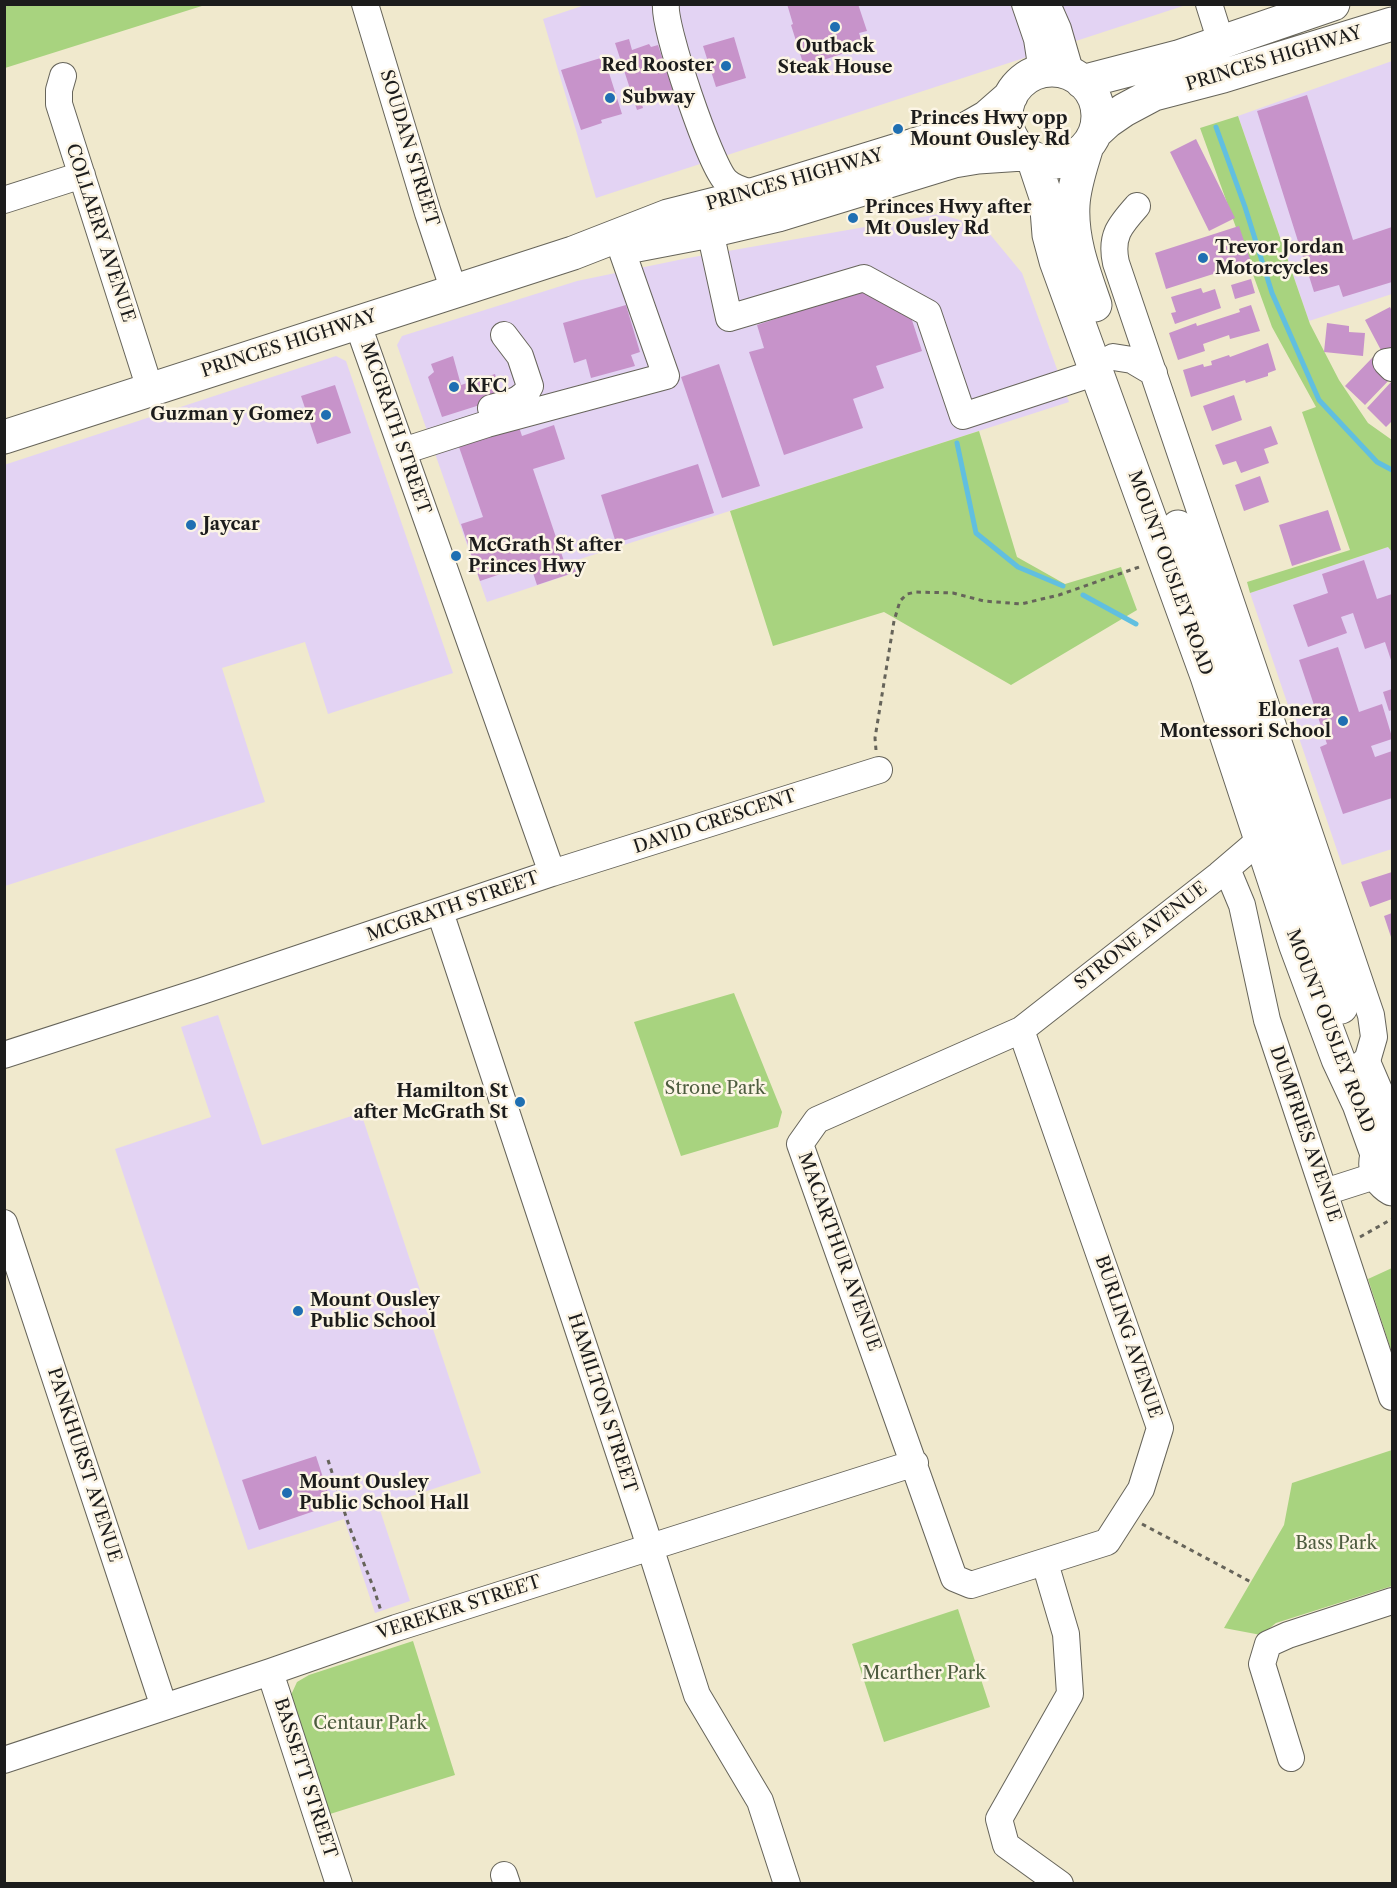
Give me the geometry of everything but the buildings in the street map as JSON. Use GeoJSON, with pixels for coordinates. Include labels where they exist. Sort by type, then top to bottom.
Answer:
{"type":"FeatureCollection","features":[{"type":"Feature","properties":{"kind":"main road","name":"PRINCES HIGHWAY"},"geometry":{"type":"LineString","coordinates":[[1065,76],[1178,57],[1333,4]]}},
{"type":"Feature","properties":{"kind":"main road","name":"PRINCES HIGHWAY"},"geometry":{"type":"LineString","coordinates":[[1091,140],[1108,120],[1154,94],[1234,73],[1392,24]]}},
{"type":"Feature","properties":{"kind":"main road"},"geometry":{"type":"LineString","coordinates":[[1029,76],[1065,76],[1091,93],[1096,105],[1098,119],[1091,140],[1075,156],[1061,162],[1047,162],[1028,156],[1012,139],[1006,125],[1006,110],[1011,96],[1018,85],[1029,76]]}},
{"type":"Feature","properties":{"kind":"main road","name":"PRINCES HIGHWAY"},"geometry":{"type":"LineString","coordinates":[[4,437],[573,253],[668,216],[755,194],[966,129],[987,117],[1011,96]]}},
{"type":"Feature","properties":{"kind":"main road","name":"MOUNT OUSLEY ROAD"},"geometry":{"type":"LineString","coordinates":[[1091,140],[1074,190],[1072,207],[1074,230],[1105,364],[1165,558],[1207,676],[1260,840],[1322,1017],[1388,1179]]}},
{"type":"Feature","properties":{"kind":"main road","name":"PRINCES HIGHWAY"},"geometry":{"type":"LineString","coordinates":[[573,253],[621,248],[710,231],[778,214],[954,161],[978,157],[1028,156]]}},
{"type":"Feature","properties":{"kind":"main road","name":"MOUNT OUSLEY ROAD"},"geometry":{"type":"LineString","coordinates":[[1028,156],[1046,197],[1049,235],[1056,261],[1105,364],[1217,632],[1339,1001],[1365,1068],[1377,1094],[1392,1117]]}},
{"type":"Feature","properties":{"kind":"street","name":"SOUDAN STREET"},"geometry":{"type":"LineString","coordinates":[[365,4],[454,291]]}},
{"type":"Feature","properties":{"kind":"street"},"geometry":{"type":"LineString","coordinates":[[666,4],[667,22],[674,48],[702,132],[718,171],[727,182],[739,190],[755,194]]}},
{"type":"Feature","properties":{"kind":"street"},"geometry":{"type":"LineString","coordinates":[[1025,4],[1037,39],[1065,76]]}},
{"type":"Feature","properties":{"kind":"street"},"geometry":{"type":"LineString","coordinates":[[1047,4],[1058,29],[1065,76]]}},
{"type":"Feature","properties":{"kind":"street"},"geometry":{"type":"LineString","coordinates":[[1209,4],[1221,42]]}},
{"type":"Feature","properties":{"kind":"street","name":"COLLAERY AVENUE"},"geometry":{"type":"LineString","coordinates":[[63,76],[59,90],[59,104],[150,389]]}},
{"type":"Feature","properties":{"kind":"street"},"geometry":{"type":"LineString","coordinates":[[668,216],[701,194],[707,185],[708,174],[702,132]]}},
{"type":"Feature","properties":{"kind":"street"},"geometry":{"type":"LineString","coordinates":[[4,200],[82,176]]}},
{"type":"Feature","properties":{"kind":"street","name":"MOUNT OUSLEY ROAD"},"geometry":{"type":"LineString","coordinates":[[1137,206],[1117,233],[1114,252],[1371,1015],[1374,1044],[1365,1068]]}},
{"type":"Feature","properties":{"kind":"street"},"geometry":{"type":"LineString","coordinates":[[710,231],[729,318],[864,278],[928,313],[963,416],[1105,364],[1132,360],[1154,373]]}},
{"type":"Feature","properties":{"kind":"street"},"geometry":{"type":"LineString","coordinates":[[403,451],[487,424],[666,376],[621,248]]}},
{"type":"Feature","properties":{"kind":"street","name":"MCGRATH STREET"},"geometry":{"type":"LineString","coordinates":[[4,1055],[552,873],[357,322]]}},
{"type":"Feature","properties":{"kind":"street"},"geometry":{"type":"LineString","coordinates":[[403,451],[422,435],[442,423],[517,400],[526,394],[530,386],[520,356],[504,335]]}},
{"type":"Feature","properties":{"kind":"street"},"geometry":{"type":"LineString","coordinates":[[1392,360],[1386,362],[1392,368]]}},
{"type":"Feature","properties":{"kind":"street","name":"DAVID CRESCENT"},"geometry":{"type":"LineString","coordinates":[[552,873],[879,770]]}},
{"type":"Feature","properties":{"kind":"street","name":"STRONE AVENUE"},"geometry":{"type":"LineString","coordinates":[[1022,1030],[1227,869],[1260,840]]}},
{"type":"Feature","properties":{"kind":"street","name":"DUMFRIES AVENUE"},"geometry":{"type":"LineString","coordinates":[[1227,869],[1242,905],[1267,1020],[1392,1396]]}},
{"type":"Feature","properties":{"kind":"street","name":"HAMILTON STREET"},"geometry":{"type":"LineString","coordinates":[[440,912],[697,1695],[760,1801],[787,1884]]}},
{"type":"Feature","properties":{"kind":"street","name":"MACARTHUR AVENUE"},"geometry":{"type":"LineString","coordinates":[[915,1463],[800,1144],[817,1120],[1022,1030]]}},
{"type":"Feature","properties":{"kind":"street","name":"BURLING AVENUE"},"geometry":{"type":"LineString","coordinates":[[915,1463],[954,1578],[971,1585],[1107,1542],[1141,1489],[1160,1428],[1022,1030]]}},
{"type":"Feature","properties":{"kind":"street"},"geometry":{"type":"LineString","coordinates":[[1324,1192],[1388,1179]]}},
{"type":"Feature","properties":{"kind":"street","name":"PANKHURST AVENUE"},"geometry":{"type":"LineString","coordinates":[[4,1223],[164,1707]]}},
{"type":"Feature","properties":{"kind":"street","name":"VEREKER STREET"},"geometry":{"type":"LineString","coordinates":[[4,1760],[396,1628],[915,1463]]}},
{"type":"Feature","properties":{"kind":"street"},"geometry":{"type":"LineString","coordinates":[[1045,1563],[1066,1635],[1070,1694],[999,1819],[1006,1845],[1060,1884]]}},
{"type":"Feature","properties":{"kind":"street"},"geometry":{"type":"LineString","coordinates":[[1291,1758],[1262,1664],[1268,1644],[1288,1635],[1392,1601]]}},
{"type":"Feature","properties":{"kind":"street","name":"BASSETT STREET"},"geometry":{"type":"LineString","coordinates":[[270,1672],[339,1884]]}},
{"type":"Feature","properties":{"kind":"path"},"geometry":{"type":"LineString","coordinates":[[879,770],[875,738],[894,621],[900,601],[907,594],[916,592],[953,593],[984,601],[1021,604],[1059,595],[1165,558]]}},
{"type":"Feature","properties":{"kind":"path"},"geometry":{"type":"LineString","coordinates":[[1355,1238],[1364,1235],[1388,1179]]}},
{"type":"Feature","properties":{"kind":"path"},"geometry":{"type":"LineString","coordinates":[[327,1461],[382,1615]]}},
{"type":"Feature","properties":{"kind":"path"},"geometry":{"type":"LineString","coordinates":[[1125,1514],[1251,1582]]}},
{"type":"Feature","properties":{"kind":"shaded area"},"geometry":{"type":"Polygon","coordinates":[[[588,4],[1186,5],[596,198],[543,19],[588,4]]]}},
{"type":"Feature","properties":{"kind":"shaded area"},"geometry":{"type":"Polygon","coordinates":[[[1392,61],[1392,294],[1309,321],[1238,116],[1392,61]]]}},
{"type":"Feature","properties":{"kind":"shaded area"},"geometry":{"type":"Polygon","coordinates":[[[939,214],[984,227],[1022,273],[1069,402],[574,561],[577,572],[487,602],[397,345],[402,336],[577,281],[688,258],[939,214]]]}},
{"type":"Feature","properties":{"kind":"shaded area"},"geometry":{"type":"Polygon","coordinates":[[[336,356],[346,361],[453,673],[328,714],[305,642],[222,668],[265,802],[5,886],[4,465],[336,356]]]}},
{"type":"Feature","properties":{"kind":"shaded area","name":"Elonera Montessori School"},"geometry":{"type":"Polygon","coordinates":[[[1388,547],[1392,552],[1392,849],[1342,865],[1250,593],[1388,547]]]}},
{"type":"Feature","properties":{"kind":"shaded area","name":"Mount Ousley Public School"},"geometry":{"type":"Polygon","coordinates":[[[218,1015],[262,1145],[361,1113],[481,1473],[379,1507],[410,1601],[375,1613],[344,1519],[248,1550],[115,1149],[211,1117],[181,1027],[218,1015]]]}},
{"type":"Feature","properties":{"kind":"green space"},"geometry":{"type":"Polygon","coordinates":[[[5,4],[205,4],[205,5],[5,68],[5,4]]]}},
{"type":"Feature","properties":{"kind":"green space"},"geometry":{"type":"Polygon","coordinates":[[[1238,116],[1310,324],[1339,380],[1368,423],[1392,440],[1392,552],[1388,547],[1250,593],[1247,582],[1350,550],[1302,412],[1316,407],[1272,327],[1200,128],[1238,116]]]}},
{"type":"Feature","properties":{"kind":"green space"},"geometry":{"type":"Polygon","coordinates":[[[979,431],[1017,557],[1065,584],[1121,567],[1137,610],[1011,685],[884,612],[773,646],[730,511],[979,431]]]}},
{"type":"Feature","properties":{"kind":"green space","name":"Strone Park"},"geometry":{"type":"Polygon","coordinates":[[[734,993],[782,1112],[778,1127],[681,1156],[634,1022],[734,993]]]}},
{"type":"Feature","properties":{"kind":"green space"},"geometry":{"type":"Polygon","coordinates":[[[1392,1268],[1392,1353],[1368,1279],[1392,1268]]]}},
{"type":"Feature","properties":{"kind":"green space","name":"Bass Park"},"geometry":{"type":"Polygon","coordinates":[[[1392,1450],[1392,1586],[1276,1623],[1261,1635],[1224,1628],[1284,1525],[1292,1483],[1392,1450]]]}},
{"type":"Feature","properties":{"kind":"green space","name":"Mcarther Park"},"geometry":{"type":"Polygon","coordinates":[[[958,1609],[990,1707],[884,1742],[852,1644],[958,1609]]]}},
{"type":"Feature","properties":{"kind":"green space","name":"Centaur Park"},"geometry":{"type":"Polygon","coordinates":[[[413,1641],[455,1775],[330,1814],[291,1695],[297,1682],[309,1675],[413,1641]]]}},
{"type":"Feature","properties":{"kind":"waterway"},"geometry":{"type":"LineString","coordinates":[[1216,127],[1245,207],[1272,293],[1319,400],[1377,462],[1392,470]]}},
{"type":"Feature","properties":{"kind":"waterway"},"geometry":{"type":"LineString","coordinates":[[957,443],[976,533],[1018,567],[1063,586]]}},
{"type":"Feature","properties":{"kind":"waterway"},"geometry":{"type":"LineString","coordinates":[[1083,595],[1136,624]]}},
{"type":"Feature","properties":{"kind":"place","name":"Outback Steak House"},"geometry":{"type":"Point","coordinates":[835,27]}},
{"type":"Feature","properties":{"kind":"place","name":"Red Rooster"},"geometry":{"type":"Point","coordinates":[726,66]}},
{"type":"Feature","properties":{"kind":"place","name":"Subway"},"geometry":{"type":"Point","coordinates":[610,98]}},
{"type":"Feature","properties":{"kind":"place","name":"Princes Hwy opp Mount Ousley Rd"},"geometry":{"type":"Point","coordinates":[898,129]}},
{"type":"Feature","properties":{"kind":"place","name":"Princes Hwy after Mt Ousley Rd"},"geometry":{"type":"Point","coordinates":[853,218]}},
{"type":"Feature","properties":{"kind":"place","name":"Trevor Jordan Motorcycles"},"geometry":{"type":"Point","coordinates":[1203,258]}},
{"type":"Feature","properties":{"kind":"place","name":"KFC"},"geometry":{"type":"Point","coordinates":[454,387]}},
{"type":"Feature","properties":{"kind":"place","name":"Guzman y Gomez"},"geometry":{"type":"Point","coordinates":[326,415]}},
{"type":"Feature","properties":{"kind":"place","name":"Jaycar"},"geometry":{"type":"Point","coordinates":[191,525]}},
{"type":"Feature","properties":{"kind":"place","name":"McGrath St after Princes Hwy"},"geometry":{"type":"Point","coordinates":[456,556]}},
{"type":"Feature","properties":{"kind":"place","name":"Elonera Montessori School"},"geometry":{"type":"Point","coordinates":[1343,721]}},
{"type":"Feature","properties":{"kind":"place","name":"Hamilton St after McGrath St"},"geometry":{"type":"Point","coordinates":[520,1102]}},
{"type":"Feature","properties":{"kind":"place","name":"Mount Ousley Public School"},"geometry":{"type":"Point","coordinates":[298,1311]}},
{"type":"Feature","properties":{"kind":"place","name":"Mount Ousley Public School Hall"},"geometry":{"type":"Point","coordinates":[287,1493]}}]}
